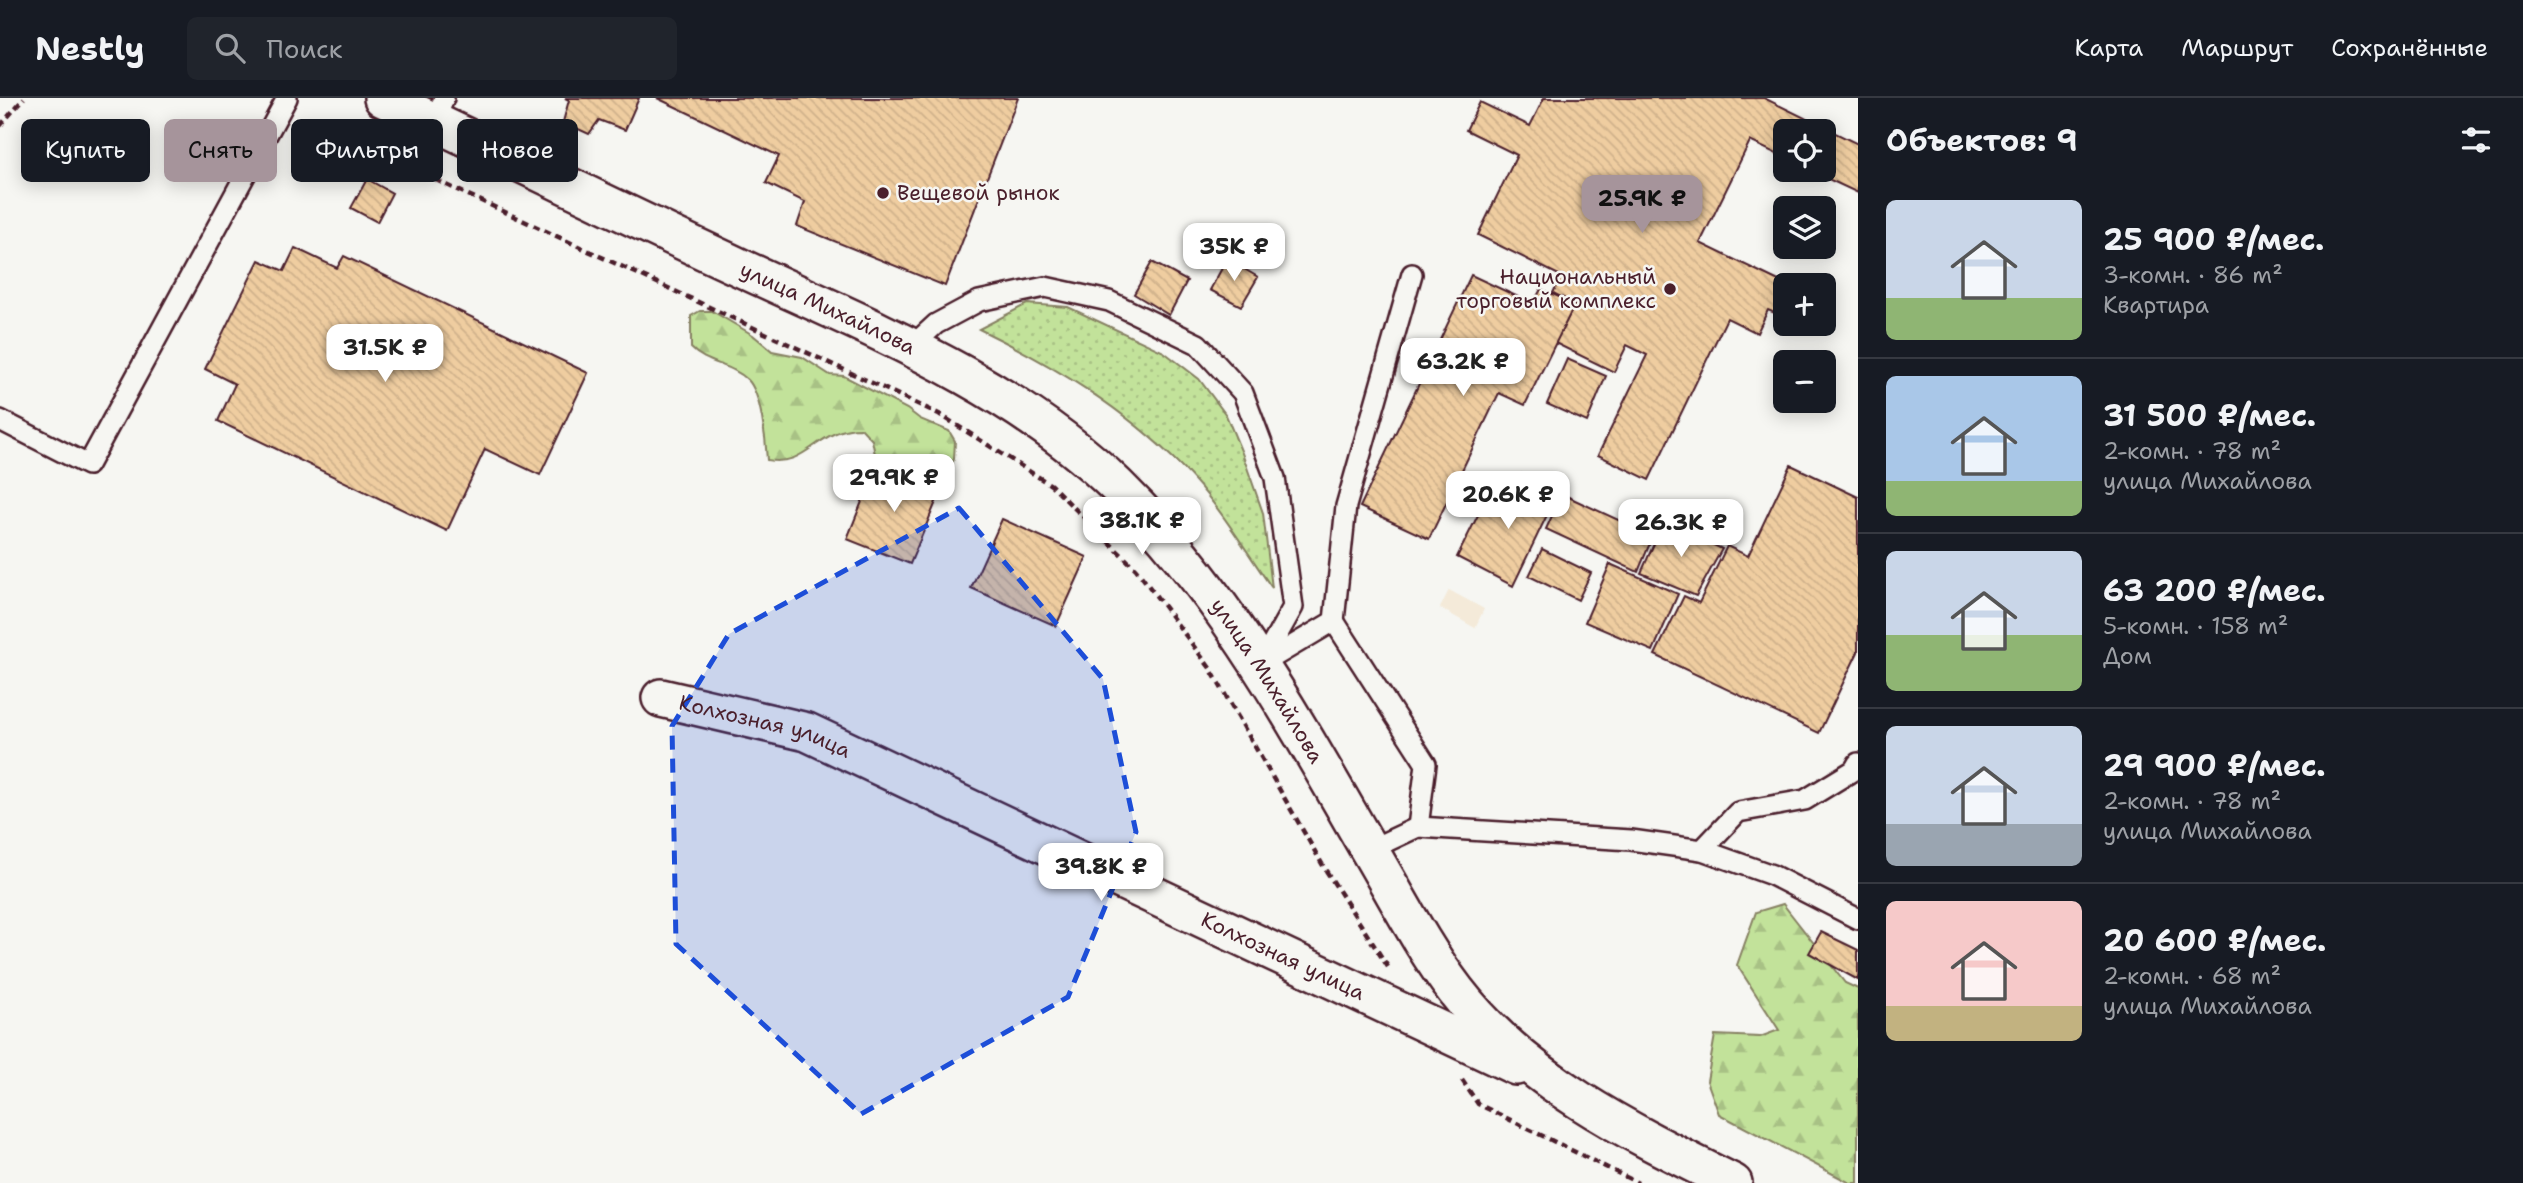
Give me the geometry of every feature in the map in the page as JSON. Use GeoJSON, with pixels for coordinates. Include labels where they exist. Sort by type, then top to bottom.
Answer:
{"type":"FeatureCollection","features":[{"type":"Feature","properties":{"kind":"street","name":"улица Михайлова"},"geometry":{"type":"LineString","coordinates":[[383,98],[440,110],[911,347],[1013,402],[1116,485],[1193,571],[1260,666],[1456,991],[1502,1041],[1550,1082],[1634,1134],[1732,1183]]}},
{"type":"Feature","properties":{"kind":"street","name":"Колхозная улица"},"geometry":{"type":"LineString","coordinates":[[661,698],[807,732],[1550,1082]]}},
{"type":"Feature","properties":{"kind":"lane"},"geometry":{"type":"LineString","coordinates":[[0,420],[88,465],[284,103]]}},
{"type":"Feature","properties":{"kind":"lane"},"geometry":{"type":"LineString","coordinates":[[1412,274],[1346,506],[1334,621],[1426,764],[1419,827]]}},
{"type":"Feature","properties":{"kind":"lane"},"geometry":{"type":"LineString","coordinates":[[911,347],[936,324],[979,301],[1045,288],[1109,301],[1198,344],[1244,393],[1275,478],[1293,607],[1260,666]]}},
{"type":"Feature","properties":{"kind":"lane"},"geometry":{"type":"LineString","coordinates":[[1260,666],[1334,621]]}},
{"type":"Feature","properties":{"kind":"lane"},"geometry":{"type":"LineString","coordinates":[[1702,850],[1738,812],[1805,800],[1854,770],[1858,763]]}},
{"type":"Feature","properties":{"kind":"lane"},"geometry":{"type":"LineString","coordinates":[[1369,850],[1419,827],[1631,840],[1702,850],[1772,875],[1858,919]]}},
{"type":"Feature","properties":{"kind":"path"},"geometry":{"type":"LineString","coordinates":[[0,125],[24,98]]}},
{"type":"Feature","properties":{"kind":"path"},"geometry":{"type":"LineString","coordinates":[[284,103],[939,414],[1051,485],[1136,569],[1210,668],[1325,869],[1390,969]]}},
{"type":"Feature","properties":{"kind":"path"},"geometry":{"type":"LineString","coordinates":[[1455,1069],[1478,1104],[1638,1183]]}},
{"type":"Feature","properties":{"kind":"highlighted area"},"geometry":{"type":"Polygon","coordinates":[[[959,508],[1103,679],[1136,832],[1068,997],[861,1114],[676,944],[672,726],[729,634],[959,508]]]}},
{"type":"Feature","properties":{"kind":"shaded area"},"geometry":{"type":"Polygon","coordinates":[[[1449,590],[1484,609],[1475,628],[1440,608],[1449,590]]]}},
{"type":"Feature","properties":{"kind":"green space"},"geometry":{"type":"Polygon","coordinates":[[[1027,304],[1068,307],[1164,352],[1199,379],[1226,415],[1263,513],[1272,588],[1207,495],[1160,446],[1086,389],[1034,357],[979,329],[1027,304]]]}},
{"type":"Feature","properties":{"kind":"green space"},"geometry":{"type":"Polygon","coordinates":[[[700,311],[712,311],[753,335],[772,351],[802,357],[830,375],[844,376],[907,409],[920,419],[949,431],[955,441],[954,459],[941,490],[877,464],[872,440],[861,428],[833,434],[793,458],[767,460],[762,418],[753,386],[734,370],[704,358],[691,348],[691,316],[700,311]]]}},
{"type":"Feature","properties":{"kind":"green space"},"geometry":{"type":"Polygon","coordinates":[[[1783,904],[1845,983],[1858,989],[1858,1183],[1850,1183],[1719,1114],[1707,1081],[1715,1035],[1760,1037],[1779,1030],[1737,965],[1756,912],[1783,904]]]}},
{"type":"Feature","properties":{"kind":"building"},"geometry":{"type":"Polygon","coordinates":[[[565,98],[639,98],[625,130],[599,120],[589,134],[578,129],[578,119],[564,119],[569,100],[565,98]]]}},
{"type":"Feature","properties":{"kind":"building","name":"Вещевой рынок"},"geometry":{"type":"Polygon","coordinates":[[[657,98],[1018,98],[945,286],[797,226],[805,202],[766,183],[779,156],[657,98]]]}},
{"type":"Feature","properties":{"kind":"building","name":"Национальный торговый комплекс"},"geometry":{"type":"Polygon","coordinates":[[[1544,98],[1764,98],[1807,119],[1773,119],[1773,152],[1750,141],[1700,243],[1773,278],[1773,312],[1768,310],[1757,333],[1727,318],[1649,480],[1598,455],[1647,355],[1627,345],[1614,372],[1555,343],[1575,304],[1553,293],[1561,276],[1478,235],[1517,155],[1466,130],[1480,102],[1530,126],[1544,98]]]}},
{"type":"Feature","properties":{"kind":"building","name":"Национальный торговый комплекс"},"geometry":{"type":"Polygon","coordinates":[[[1836,133],[1858,144],[1858,193],[1835,182],[1836,133]]]}},
{"type":"Feature","properties":{"kind":"building"},"geometry":{"type":"Polygon","coordinates":[[[365,182],[372,182],[392,193],[377,222],[351,208],[365,182]]]}},
{"type":"Feature","properties":{"kind":"building"},"geometry":{"type":"Polygon","coordinates":[[[295,248],[337,268],[344,256],[588,373],[540,475],[485,449],[447,531],[218,421],[235,384],[205,369],[259,260],[284,271],[295,248]]]}},
{"type":"Feature","properties":{"kind":"building"},"geometry":{"type":"Polygon","coordinates":[[[1227,259],[1258,277],[1241,306],[1210,290],[1227,259]]]}},
{"type":"Feature","properties":{"kind":"building"},"geometry":{"type":"Polygon","coordinates":[[[1152,262],[1187,281],[1169,315],[1134,294],[1152,262]]]}},
{"type":"Feature","properties":{"kind":"building"},"geometry":{"type":"Polygon","coordinates":[[[1471,275],[1533,304],[1541,289],[1575,304],[1525,405],[1499,393],[1429,539],[1360,507],[1471,275]]]}},
{"type":"Feature","properties":{"kind":"building"},"geometry":{"type":"Polygon","coordinates":[[[1567,359],[1606,376],[1587,422],[1547,404],[1567,359]]]}},
{"type":"Feature","properties":{"kind":"building"},"geometry":{"type":"Polygon","coordinates":[[[877,464],[941,490],[910,564],[847,539],[877,464]]]}},
{"type":"Feature","properties":{"kind":"building"},"geometry":{"type":"Polygon","coordinates":[[[1791,465],[1858,497],[1858,652],[1819,733],[1655,655],[1684,596],[1699,603],[1727,546],[1748,556],[1791,465]]]}},
{"type":"Feature","properties":{"kind":"building"},"geometry":{"type":"Polygon","coordinates":[[[1522,474],[1558,492],[1513,586],[1457,557],[1484,503],[1503,512],[1522,474]]]}},
{"type":"Feature","properties":{"kind":"building"},"geometry":{"type":"Polygon","coordinates":[[[1562,494],[1653,536],[1638,572],[1546,529],[1562,494]]]}},
{"type":"Feature","properties":{"kind":"building"},"geometry":{"type":"Polygon","coordinates":[[[1002,519],[1087,557],[1056,626],[971,588],[1002,519]]]}},
{"type":"Feature","properties":{"kind":"building"},"geometry":{"type":"Polygon","coordinates":[[[1664,521],[1722,549],[1696,596],[1641,573],[1664,521]]]}},
{"type":"Feature","properties":{"kind":"building"},"geometry":{"type":"Polygon","coordinates":[[[1542,549],[1591,573],[1578,600],[1529,576],[1542,549]]]}},
{"type":"Feature","properties":{"kind":"building"},"geometry":{"type":"Polygon","coordinates":[[[1610,564],[1678,594],[1653,651],[1585,622],[1610,564]]]}},
{"type":"Feature","properties":{"kind":"building"},"geometry":{"type":"Polygon","coordinates":[[[1821,932],[1858,950],[1858,980],[1809,953],[1821,932]]]}},
{"type":"Feature","properties":{"kind":"place","name":"Вещевой рынок"},"geometry":{"type":"Point","coordinates":[883,193]}},
{"type":"Feature","properties":{"kind":"place","name":"Национальный торговый комплекс"},"geometry":{"type":"Point","coordinates":[1670,289]}}]}
